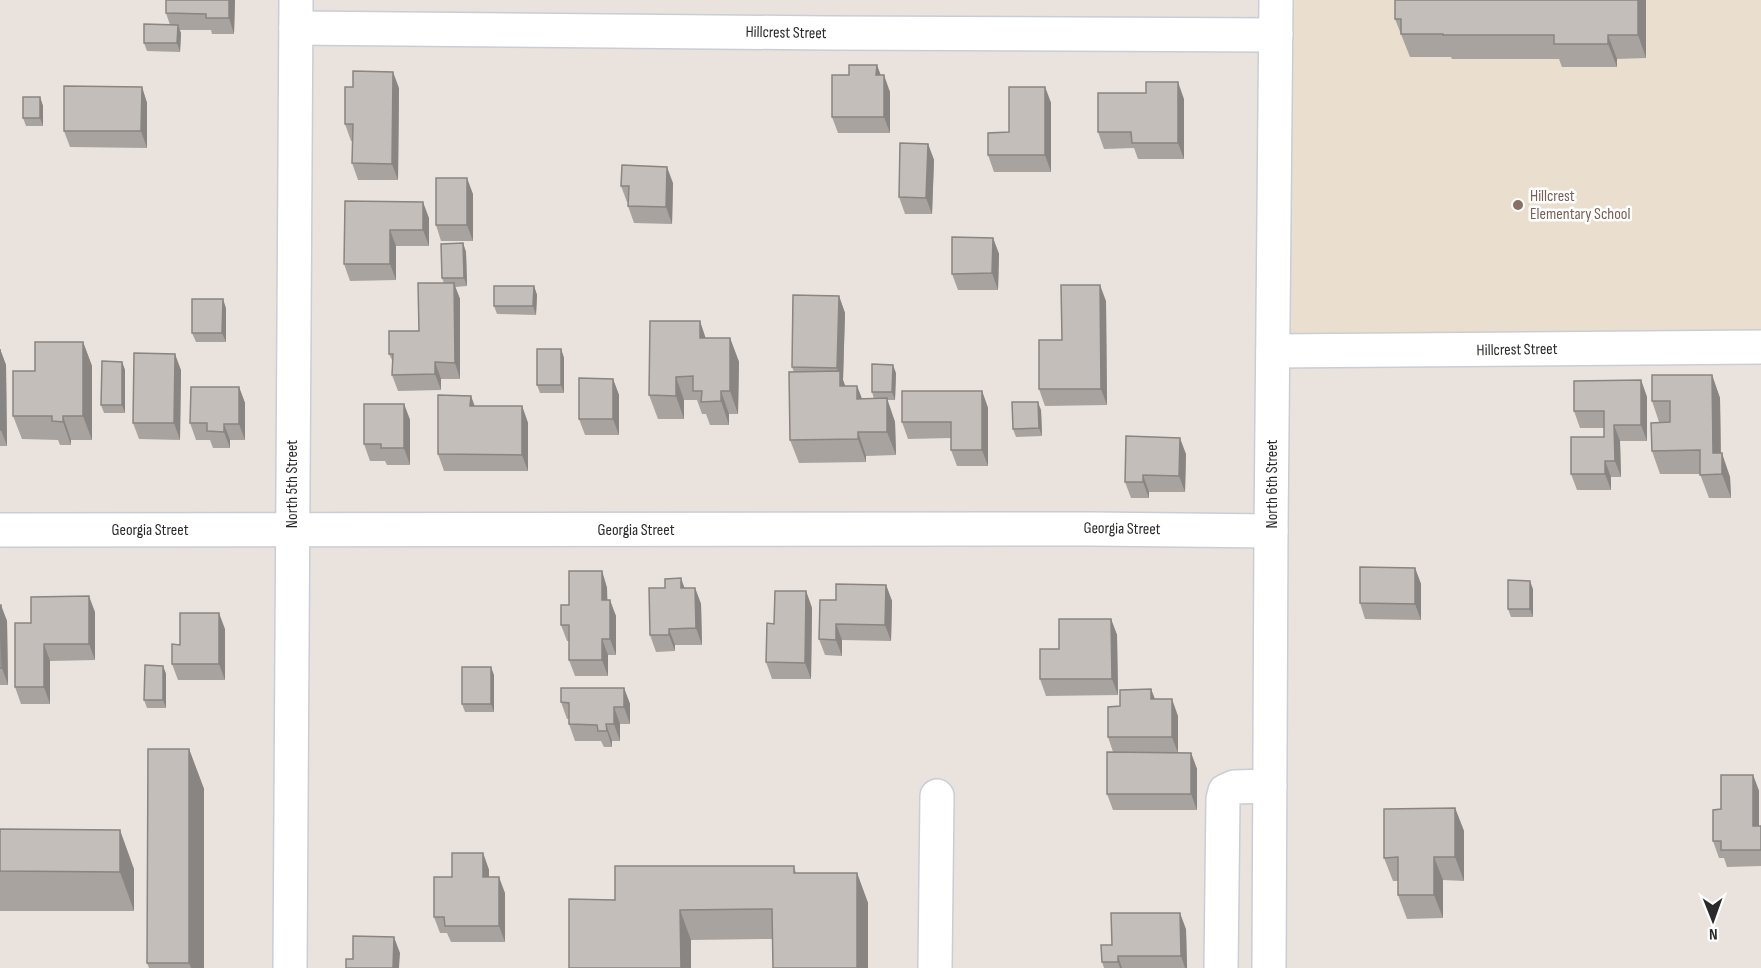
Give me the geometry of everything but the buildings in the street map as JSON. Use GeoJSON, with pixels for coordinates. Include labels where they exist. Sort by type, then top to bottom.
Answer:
{"type":"FeatureCollection","features":[{"type":"Feature","properties":{"kind":"street","name":"North 6th Street"},"geometry":{"type":"LineString","coordinates":[[1269,968],[1276,0]]}},
{"type":"Feature","properties":{"kind":"street","name":"Hillcrest Street"},"geometry":{"type":"LineString","coordinates":[[296,14],[805,33],[1276,35]]}},
{"type":"Feature","properties":{"kind":"street","name":"North 5th Street"},"geometry":{"type":"LineString","coordinates":[[290,968],[296,14]]}},
{"type":"Feature","properties":{"kind":"street","name":"Hillcrest Street"},"geometry":{"type":"LineString","coordinates":[[1273,351],[1761,347]]}},
{"type":"Feature","properties":{"kind":"street","name":"Georgia Street"},"geometry":{"type":"LineString","coordinates":[[0,530],[1091,529],[1271,531]]}},
{"type":"Feature","properties":{"kind":"street"},"geometry":{"type":"LineString","coordinates":[[1221,968],[1223,799],[1225,791],[1234,787],[1270,786]]}},
{"type":"Feature","properties":{"kind":"street"},"geometry":{"type":"LineString","coordinates":[[935,968],[937,796]]}},
{"type":"Feature","properties":{"kind":"street"},"geometry":{"type":"LineString","coordinates":[[1222,864],[1270,863]]}},
{"type":"Feature","properties":{"kind":"street"},"geometry":{"type":"LineString","coordinates":[[1221,930],[1270,931]]}},
{"type":"Feature","properties":{"kind":"shaded area","name":"Hillcrest Elementary School"},"geometry":{"type":"Polygon","coordinates":[[[1276,0],[1761,0],[1761,347],[1273,351],[1276,0]]]}},
{"type":"Feature","properties":{"kind":"place","name":"Hillcrest Elementary School"},"geometry":{"type":"Point","coordinates":[1518,205]}}]}
